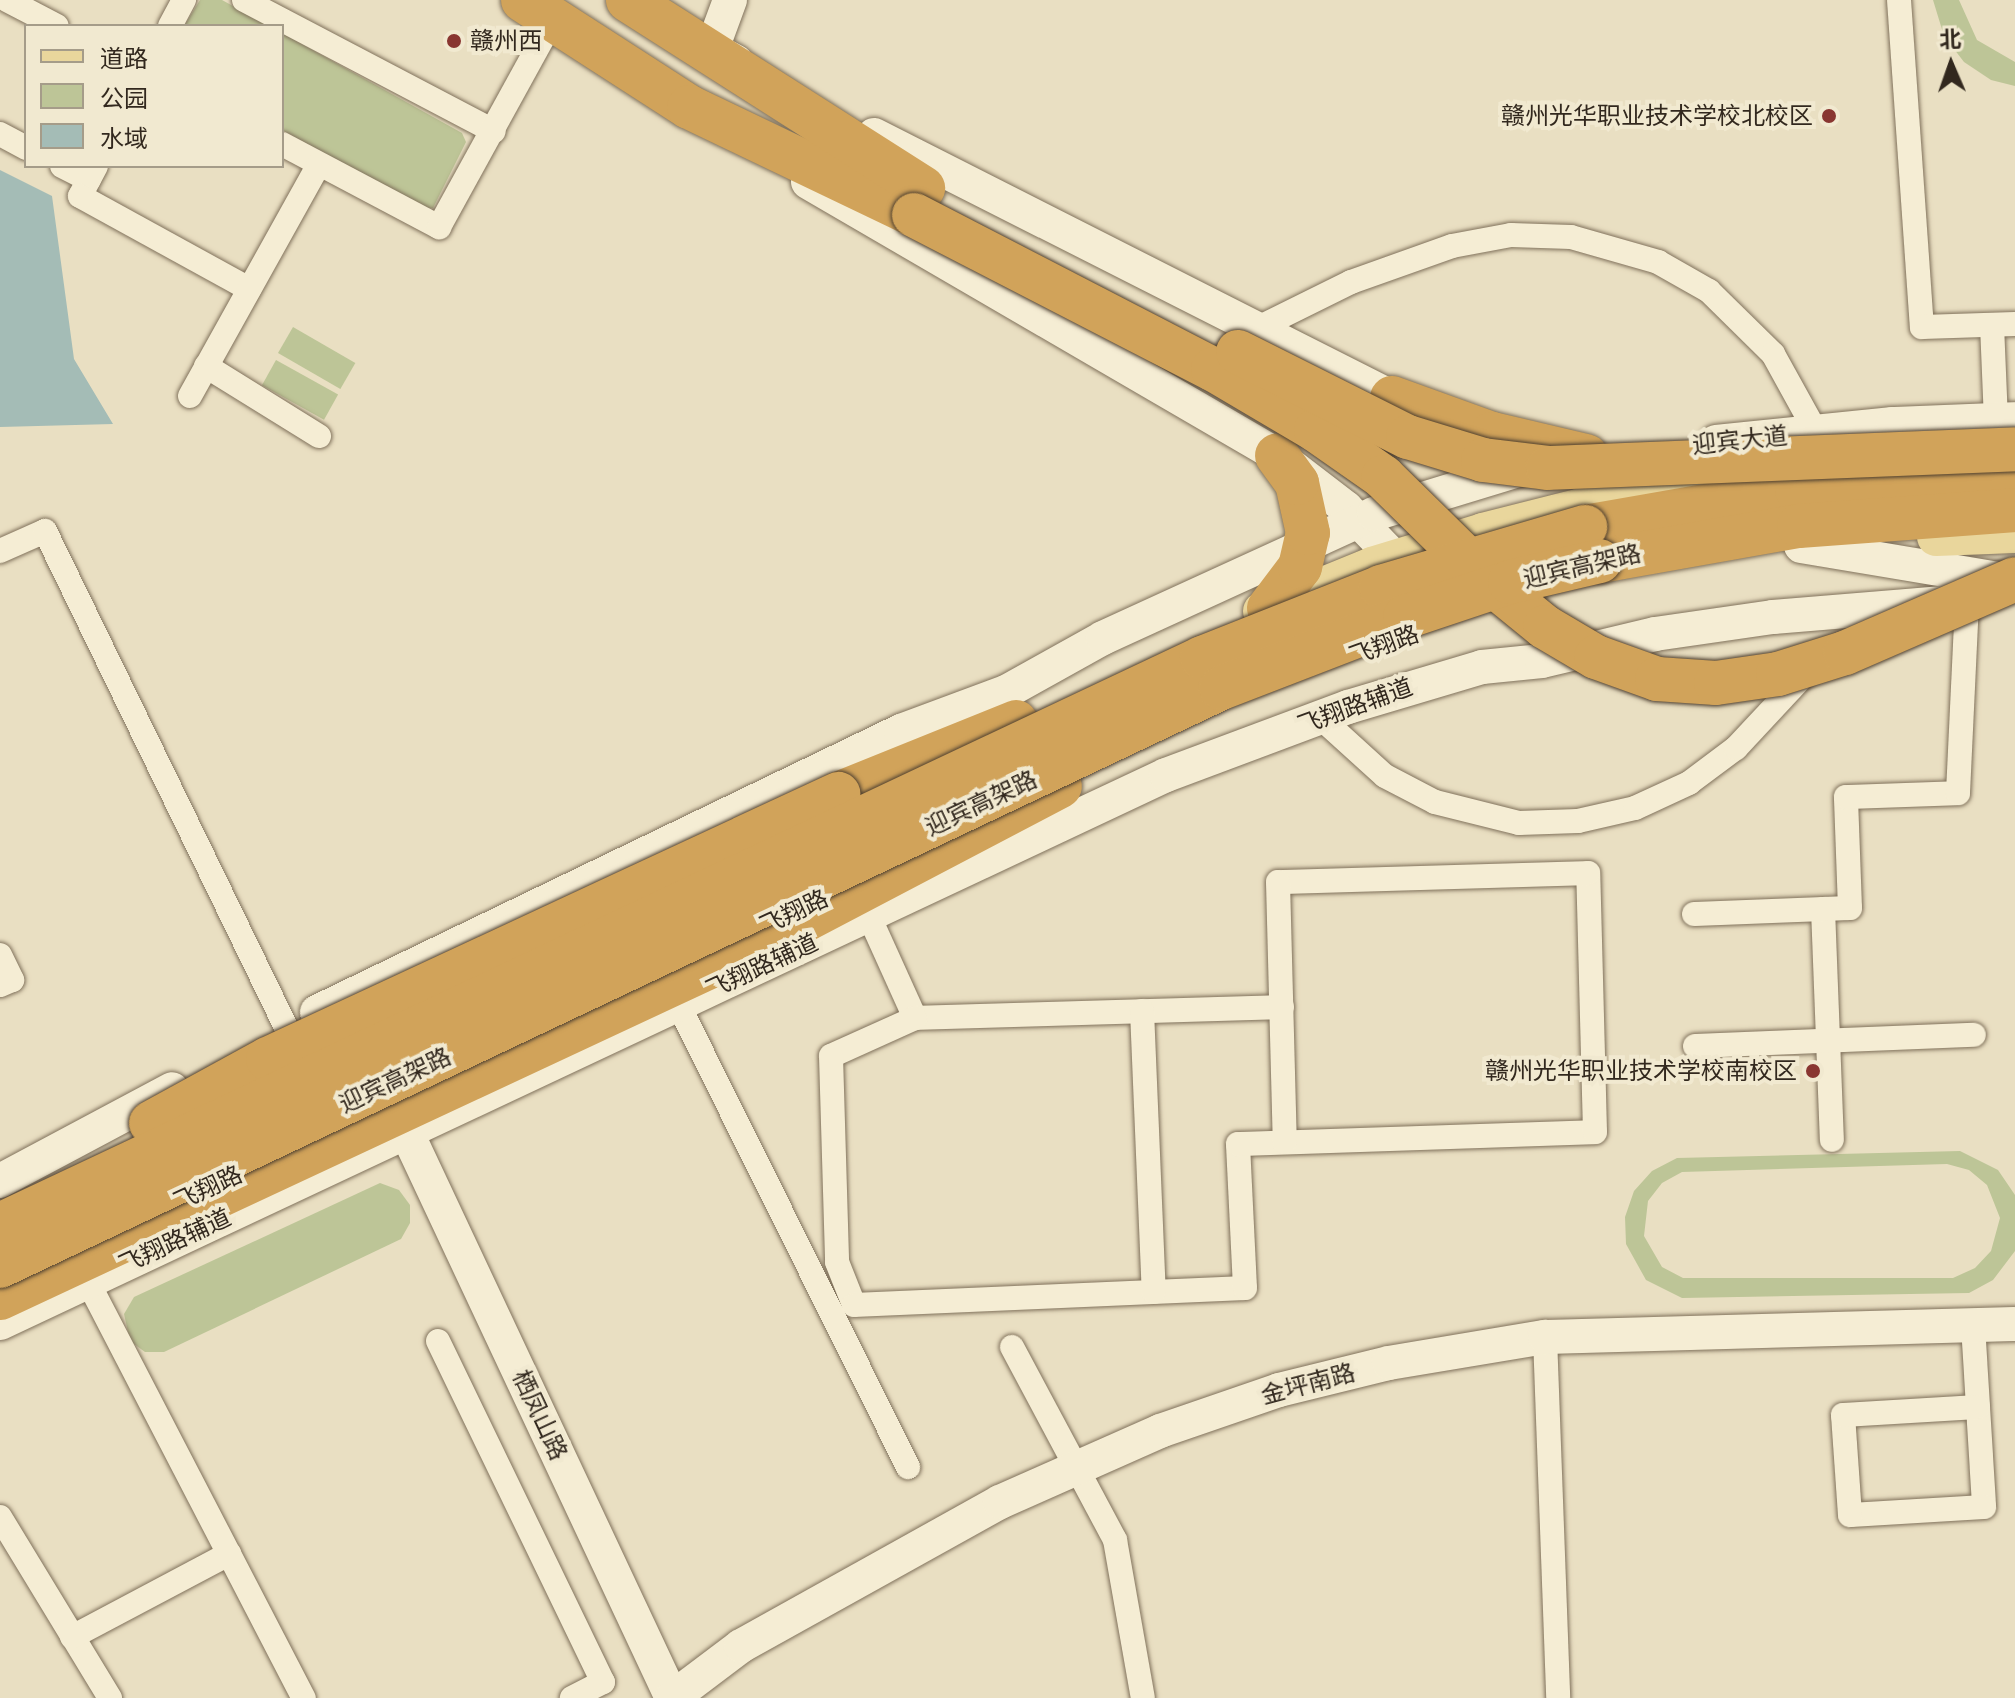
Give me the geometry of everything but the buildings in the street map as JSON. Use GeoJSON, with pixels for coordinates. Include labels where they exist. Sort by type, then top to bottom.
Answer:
{"type":"FeatureCollection","features":[{"type":"Feature","properties":{"kind":"highway"},"geometry":{"type":"LineString","coordinates":[[628,0],[712,49],[918,202],[1316,430],[1383,477],[1492,584],[1545,627],[1596,657],[1657,679],[1716,683],[1778,674],[1845,653],[2015,580]]}},
{"type":"Feature","properties":{"kind":"highway"},"geometry":{"type":"LineString","coordinates":[[538,9],[689,107],[918,202],[1393,431],[1483,460],[1548,468],[2010,429]]}},
{"type":"Feature","properties":{"kind":"highway"},"geometry":{"type":"LineString","coordinates":[[1392,398],[1492,434],[1588,456],[1694,469],[1795,470]]}},
{"type":"Feature","properties":{"kind":"highway"},"geometry":{"type":"LineString","coordinates":[[1269,608],[1292,582],[1306,545],[1303,499],[1277,455]]}},
{"type":"Feature","properties":{"kind":"highway","name":"迎宾高架路"},"geometry":{"type":"LineString","coordinates":[[0,1225],[1202,658],[1381,587],[1585,527],[1690,506],[1797,490],[2015,476]]}},
{"type":"Feature","properties":{"kind":"highway","name":"迎宾高架路"},"geometry":{"type":"LineString","coordinates":[[0,1266],[1221,688],[1405,617],[1510,582],[1697,541],[1799,526],[2015,510]]}},
{"type":"Feature","properties":{"kind":"highway"},"geometry":{"type":"LineString","coordinates":[[0,1205],[268,1059],[838,794],[1016,722]]}},
{"type":"Feature","properties":{"kind":"highway"},"geometry":{"type":"LineString","coordinates":[[0,1298],[765,941],[1060,786]]}},
{"type":"Feature","properties":{"kind":"main road","name":"迎宾大道"},"geometry":{"type":"LineString","coordinates":[[1532,520],[1581,507],[1795,470],[2015,455]]}},
{"type":"Feature","properties":{"kind":"main road"},"geometry":{"type":"LineString","coordinates":[[0,1205],[1016,722],[1269,608],[1397,558],[1532,520]]}},
{"type":"Feature","properties":{"kind":"main road"},"geometry":{"type":"LineString","coordinates":[[1801,546],[2015,534]]}},
{"type":"Feature","properties":{"kind":"main road","name":"飞翔路"},"geometry":{"type":"LineString","coordinates":[[0,1286],[1230,704],[1448,622],[1562,589],[1604,579],[1801,546]]}},
{"type":"Feature","properties":{"kind":"street"},"geometry":{"type":"LineString","coordinates":[[0,16],[8,0],[53,24]]}},
{"type":"Feature","properties":{"kind":"street"},"geometry":{"type":"LineString","coordinates":[[171,24],[184,0]]}},
{"type":"Feature","properties":{"kind":"street"},"geometry":{"type":"LineString","coordinates":[[244,0],[494,131]]}},
{"type":"Feature","properties":{"kind":"street"},"geometry":{"type":"LineString","coordinates":[[730,0],[712,49],[1442,425],[1484,478],[1532,520],[1562,589]]}},
{"type":"Feature","properties":{"kind":"street"},"geometry":{"type":"LineString","coordinates":[[1795,470],[2010,429],[2003,324],[1922,327],[1899,0]]}},
{"type":"Feature","properties":{"kind":"street"},"geometry":{"type":"LineString","coordinates":[[284,145],[439,227],[494,131],[538,9]]}},
{"type":"Feature","properties":{"kind":"street"},"geometry":{"type":"LineString","coordinates":[[689,107],[882,230],[1277,455],[1360,521],[1397,558],[1448,622]]}},
{"type":"Feature","properties":{"kind":"street"},"geometry":{"type":"LineString","coordinates":[[0,134],[24,147]]}},
{"type":"Feature","properties":{"kind":"street"},"geometry":{"type":"LineString","coordinates":[[190,396],[319,164]]}},
{"type":"Feature","properties":{"kind":"street"},"geometry":{"type":"LineString","coordinates":[[71,168],[93,173],[80,196],[249,289]]}},
{"type":"Feature","properties":{"kind":"street"},"geometry":{"type":"LineString","coordinates":[[1256,329],[1351,282],[1452,246],[1511,235],[1571,237],[1658,262],[1733,310],[1790,378],[1816,432]]}},
{"type":"Feature","properties":{"kind":"street"},"geometry":{"type":"LineString","coordinates":[[206,366],[319,436]]}},
{"type":"Feature","properties":{"kind":"street","name":"迎宾大道"},"geometry":{"type":"LineString","coordinates":[[1484,478],[1588,456],[1816,432],[2010,429]]}},
{"type":"Feature","properties":{"kind":"street"},"geometry":{"type":"LineString","coordinates":[[0,1181],[286,1027],[901,731],[1006,692],[1103,638],[1360,521],[1484,478]]}},
{"type":"Feature","properties":{"kind":"street"},"geometry":{"type":"LineString","coordinates":[[0,551],[45,531],[286,1027]]}},
{"type":"Feature","properties":{"kind":"street"},"geometry":{"type":"LineString","coordinates":[[1801,546],[2015,580]]}},
{"type":"Feature","properties":{"kind":"street"},"geometry":{"type":"LineString","coordinates":[[1321,718],[1385,776],[1463,812],[1548,824],[1607,816],[1663,797],[1713,767],[1821,660],[1872,627],[1925,605],[2015,598]]}},
{"type":"Feature","properties":{"kind":"street"},"geometry":{"type":"LineString","coordinates":[[1694,914],[1850,908],[1846,797],[1958,793],[1967,601]]}},
{"type":"Feature","properties":{"kind":"street","name":"飞翔路辅道"},"geometry":{"type":"LineString","coordinates":[[0,1323],[1166,775],[1321,718],[1482,667],[1542,661],[1707,626],[1925,605]]}},
{"type":"Feature","properties":{"kind":"street"},"geometry":{"type":"LineString","coordinates":[[1282,1007],[915,1018],[831,1056],[837,1262],[854,1305],[1245,1288],[1238,1144],[1595,1132],[1588,873],[1278,882],[1282,1007],[1285,1142]]}},
{"type":"Feature","properties":{"kind":"street"},"geometry":{"type":"LineString","coordinates":[[1823,909],[1832,1140]]}},
{"type":"Feature","properties":{"kind":"street"},"geometry":{"type":"LineString","coordinates":[[869,916],[915,1018]]}},
{"type":"Feature","properties":{"kind":"street"},"geometry":{"type":"LineString","coordinates":[[0,955],[12,980],[0,985]]}},
{"type":"Feature","properties":{"kind":"street"},"geometry":{"type":"LineString","coordinates":[[679,1006],[908,1467]]}},
{"type":"Feature","properties":{"kind":"street"},"geometry":{"type":"LineString","coordinates":[[1142,1011],[1154,1292]]}},
{"type":"Feature","properties":{"kind":"street"},"geometry":{"type":"LineString","coordinates":[[1695,1046],[1974,1035]]}},
{"type":"Feature","properties":{"kind":"street","name":"栖凤山路"},"geometry":{"type":"LineString","coordinates":[[407,1133],[672,1698]]}},
{"type":"Feature","properties":{"kind":"street"},"geometry":{"type":"LineString","coordinates":[[88,1282],[304,1698]]}},
{"type":"Feature","properties":{"kind":"street","name":"金坪南路"},"geometry":{"type":"LineString","coordinates":[[672,1698],[755,1638],[987,1509],[1160,1431],[1279,1390],[1389,1363],[1545,1337],[2015,1324]]}},
{"type":"Feature","properties":{"kind":"street"},"geometry":{"type":"LineString","coordinates":[[1973,1325],[1978,1407],[1984,1507],[1850,1515],[1843,1415],[1978,1407]]}},
{"type":"Feature","properties":{"kind":"street"},"geometry":{"type":"LineString","coordinates":[[1545,1337],[1558,1698]]}},
{"type":"Feature","properties":{"kind":"street"},"geometry":{"type":"LineString","coordinates":[[438,1341],[603,1682],[572,1698]]}},
{"type":"Feature","properties":{"kind":"street"},"geometry":{"type":"LineString","coordinates":[[1012,1347],[1115,1540],[1143,1698]]}},
{"type":"Feature","properties":{"kind":"street"},"geometry":{"type":"LineString","coordinates":[[0,1517],[110,1698]]}},
{"type":"Feature","properties":{"kind":"street"},"geometry":{"type":"LineString","coordinates":[[72,1637],[229,1554]]}},
{"type":"Feature","properties":{"kind":"green space"},"geometry":{"type":"Polygon","coordinates":[[[200,0],[222,0],[265,24],[185,24],[200,0]]]}},
{"type":"Feature","properties":{"kind":"green space"},"geometry":{"type":"Polygon","coordinates":[[[1933,0],[1959,0],[1977,40],[2015,62],[2015,86],[1991,80],[1964,62],[1944,36],[1933,0]]]}},
{"type":"Feature","properties":{"kind":"green space"},"geometry":{"type":"Polygon","coordinates":[[[284,34],[462,133],[466,142],[433,208],[422,208],[284,131],[284,34]]]}},
{"type":"Feature","properties":{"kind":"green space"},"geometry":{"type":"Polygon","coordinates":[[[293,327],[355,363],[340,389],[278,353],[293,327]]]}},
{"type":"Feature","properties":{"kind":"green space"},"geometry":{"type":"Polygon","coordinates":[[[276,360],[338,394],[324,420],[262,385],[276,360]]]}},
{"type":"Feature","properties":{"kind":"green space"},"geometry":{"type":"Polygon","coordinates":[[[1960,1151],[1998,1170],[2015,1195],[2015,1251],[1993,1280],[1969,1293],[1682,1298],[1646,1280],[1626,1244],[1625,1217],[1634,1191],[1652,1171],[1677,1158],[1960,1151]],[[1947,1164],[1682,1172],[1662,1183],[1648,1201],[1644,1236],[1662,1267],[1683,1278],[1953,1278],[1975,1268],[1991,1251],[2000,1218],[1987,1185],[1969,1170],[1947,1164]]]}},
{"type":"Feature","properties":{"kind":"green space"},"geometry":{"type":"Polygon","coordinates":[[[380,1183],[399,1190],[410,1205],[410,1223],[401,1239],[164,1352],[145,1352],[130,1341],[124,1314],[134,1297],[380,1183]]]}},
{"type":"Feature","properties":{"kind":"water"},"geometry":{"type":"Polygon","coordinates":[[[0,170],[52,196],[74,359],[113,424],[0,427],[0,170]]]}},
{"type":"Feature","properties":{"kind":"place","name":"赣州西"},"geometry":{"type":"Point","coordinates":[454,41]}},
{"type":"Feature","properties":{"kind":"place","name":"赣州光华职业技术学校北校区"},"geometry":{"type":"Point","coordinates":[1829,116]}},
{"type":"Feature","properties":{"kind":"place","name":"赣州光华职业技术学校南校区"},"geometry":{"type":"Point","coordinates":[1813,1071]}}]}
